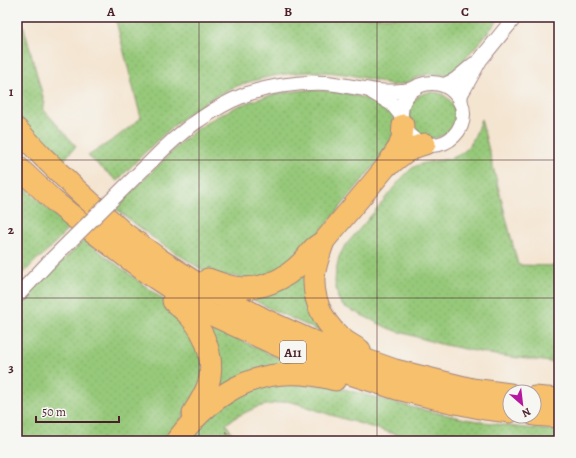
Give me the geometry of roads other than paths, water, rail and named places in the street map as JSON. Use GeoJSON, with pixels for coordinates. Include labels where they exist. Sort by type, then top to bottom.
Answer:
{"type":"FeatureCollection","features":[{"type":"Feature","properties":{"kind":"highway"},"geometry":{"type":"LineString","coordinates":[[154,267],[235,287],[252,288],[266,285],[281,279],[302,263],[314,248],[324,241],[385,168],[399,147],[402,138],[402,120]]}},
{"type":"Feature","properties":{"kind":"highway","name":"A11"},"geometry":{"type":"LineString","coordinates":[[17,129],[42,156],[123,232],[154,267],[195,282],[268,321],[310,340],[395,370],[472,389],[502,393]]}},
{"type":"Feature","properties":{"kind":"highway"},"geometry":{"type":"LineString","coordinates":[[385,168],[405,152],[425,144]]}},
{"type":"Feature","properties":{"kind":"highway","name":"A11"},"geometry":{"type":"LineString","coordinates":[[17,166],[54,201],[154,267],[210,314],[292,352],[363,379],[451,402],[502,411]]}},
{"type":"Feature","properties":{"kind":"highway"},"geometry":{"type":"LineString","coordinates":[[324,241],[314,277],[318,305],[323,317],[333,330],[346,342],[395,370]]}},
{"type":"Feature","properties":{"kind":"highway"},"geometry":{"type":"LineString","coordinates":[[154,267],[203,335],[208,349],[210,377],[205,390],[181,435]]}},
{"type":"Feature","properties":{"kind":"highway"},"geometry":{"type":"LineString","coordinates":[[181,435],[206,407],[223,394],[250,381],[275,374],[305,374],[328,378],[409,401],[451,402]]}},
{"type":"Feature","properties":{"kind":"highway"},"geometry":{"type":"LineString","coordinates":[[542,398],[559,399]]}},
{"type":"Feature","properties":{"kind":"highway"},"geometry":{"type":"LineString","coordinates":[[542,416],[559,417]]}},
{"type":"Feature","properties":{"kind":"street"},"geometry":{"type":"LineString","coordinates":[[460,102],[461,94],[480,60],[515,17]]}},
{"type":"Feature","properties":{"kind":"street"},"geometry":{"type":"LineString","coordinates":[[444,86],[455,80],[480,60]]}},
{"type":"Feature","properties":{"kind":"street"},"geometry":{"type":"LineString","coordinates":[[17,296],[49,262],[168,145],[198,120],[219,107],[242,96],[270,88],[299,83],[326,83],[391,92],[403,91],[425,84],[434,83],[451,89],[460,102],[463,111],[459,130],[444,142],[435,145],[425,144],[416,140],[408,134],[402,120],[392,104],[367,89]]}},
{"type":"Feature","properties":{"kind":"street"},"geometry":{"type":"LineString","coordinates":[[402,120],[403,104],[408,95],[416,88]]}}]}
